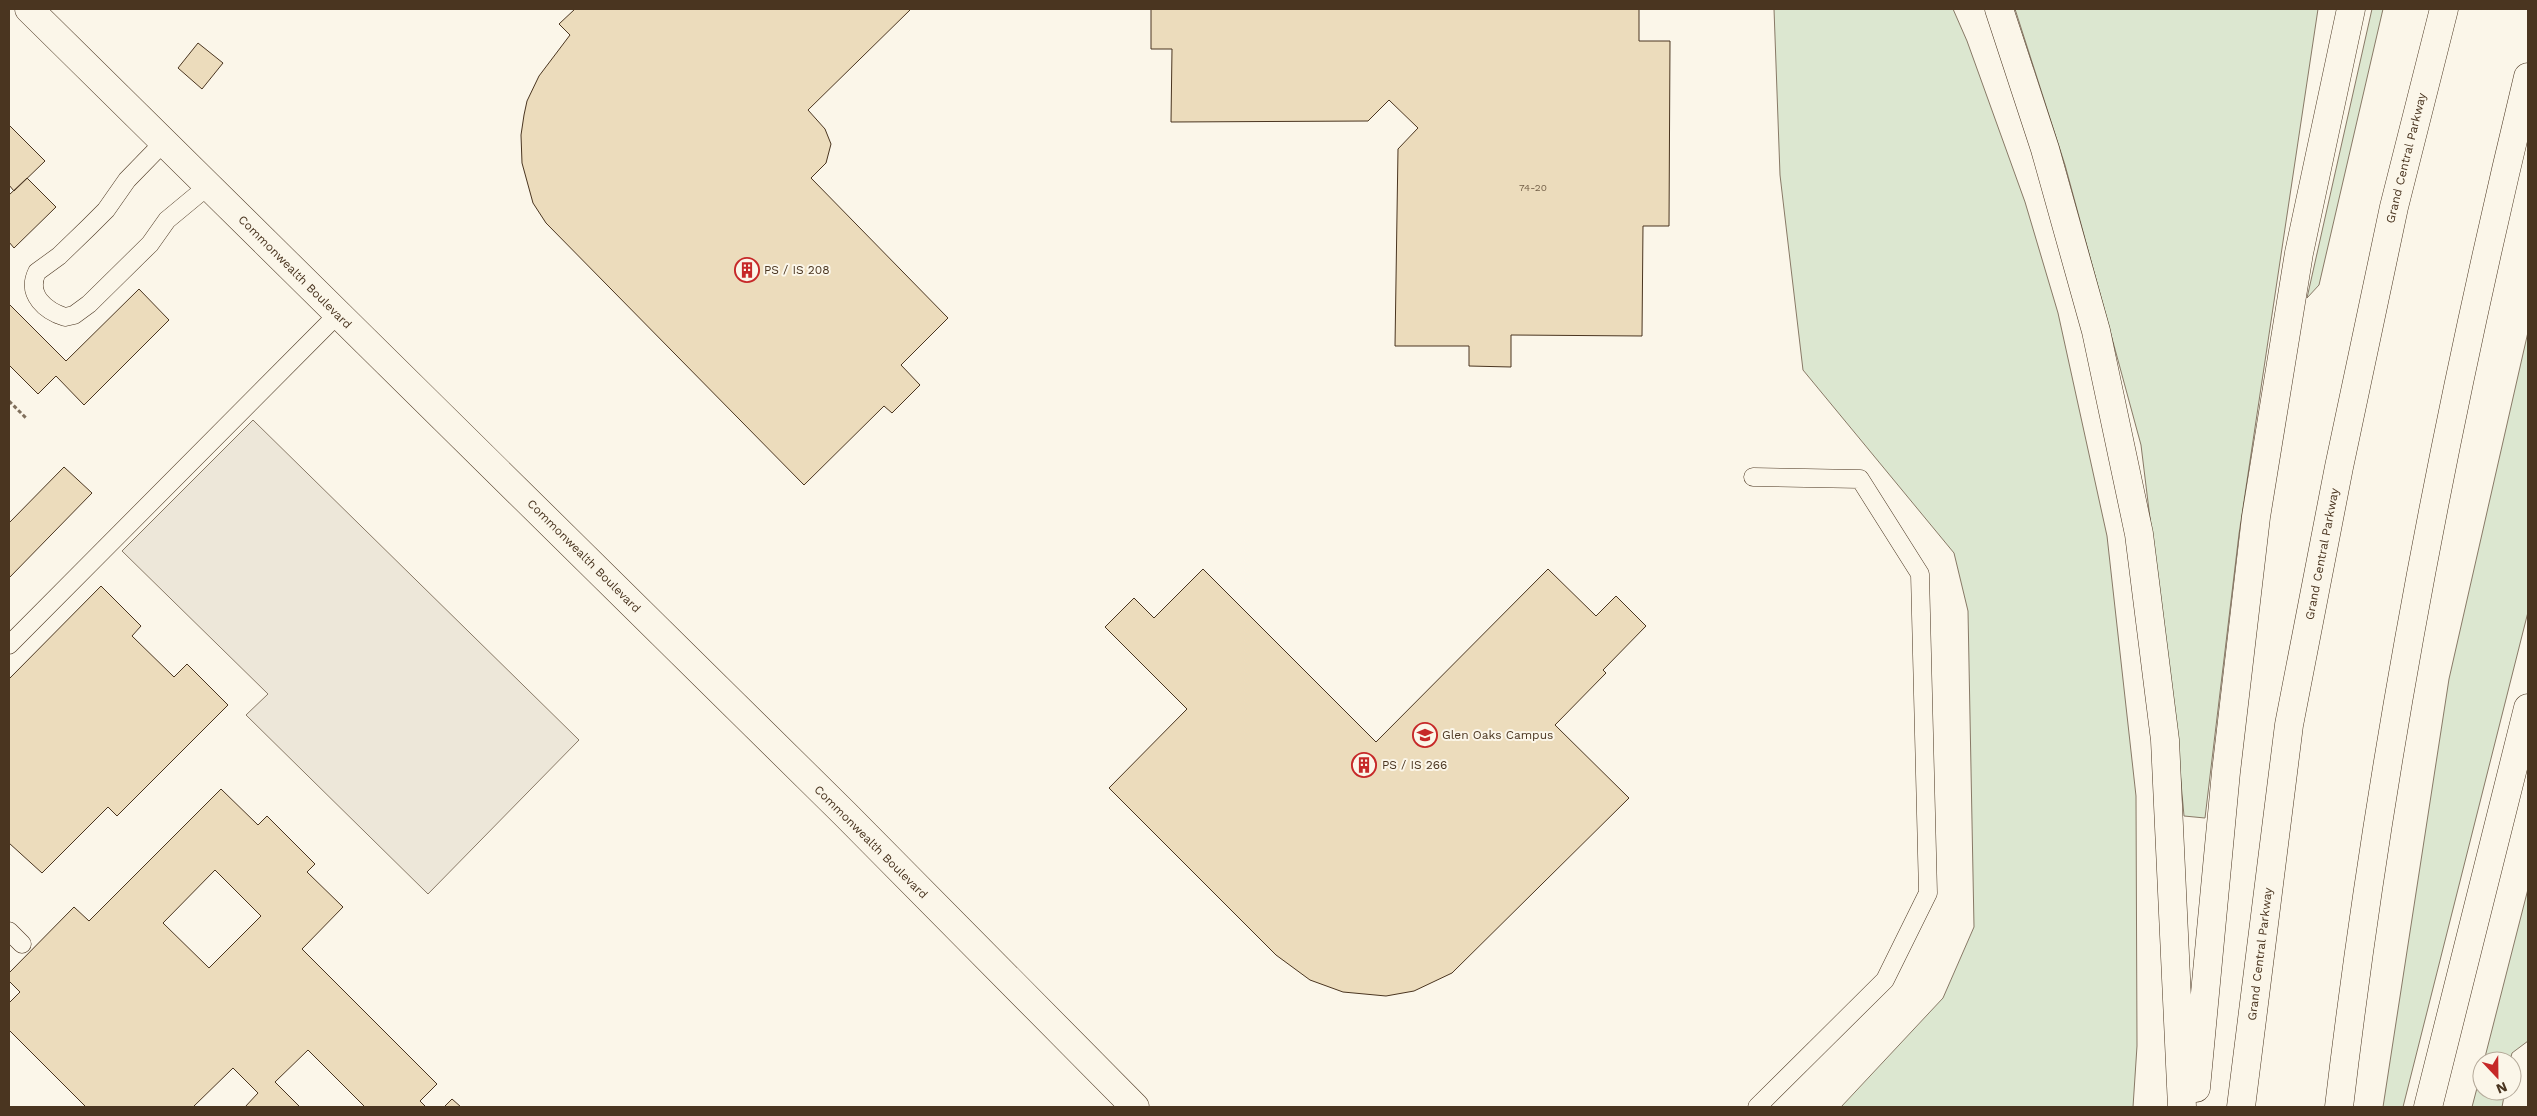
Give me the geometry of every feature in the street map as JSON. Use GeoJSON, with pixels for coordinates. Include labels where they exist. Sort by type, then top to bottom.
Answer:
{"type":"FeatureCollection","features":[{"type":"Feature","properties":{"kind":"main road","name":"Commonwealth Boulevard"},"geometry":{"type":"LineString","coordinates":[[29,9],[845,814],[1135,1107]]}},
{"type":"Feature","properties":{"kind":"main road"},"geometry":{"type":"LineString","coordinates":[[1999,9],[2045,149],[2096,331],[2139,534],[2165,740],[2182,1107]]}},
{"type":"Feature","properties":{"kind":"main road"},"geometry":{"type":"LineString","coordinates":[[2194,1107],[2226,772],[2256,517],[2300,253],[2351,9]]}},
{"type":"Feature","properties":{"kind":"main road","name":"Grand Central Parkway"},"geometry":{"type":"LineString","coordinates":[[2241,1107],[2289,725],[2394,207],[2444,9]]}},
{"type":"Feature","properties":{"kind":"main road"},"geometry":{"type":"LineString","coordinates":[[2339,1107],[2350,1018],[2390,746],[2439,484],[2491,229],[2528,77]]}},
{"type":"Feature","properties":{"kind":"main road"},"geometry":{"type":"LineString","coordinates":[[2428,1107],[2528,708]]}},
{"type":"Feature","properties":{"kind":"lane"},"geometry":{"type":"LineString","coordinates":[[164,142],[127,180],[106,210],[59,256],[37,272],[34,284],[42,304],[49,311],[65,317],[81,311],[150,244],[167,220],[208,186]]}},
{"type":"Feature","properties":{"kind":"lane"},"geometry":{"type":"LineString","coordinates":[[9,645],[338,314]]}},
{"type":"Feature","properties":{"kind":"lane"},"geometry":{"type":"LineString","coordinates":[[1753,478],[1860,479],[1920,574],[1928,893],[1884,980],[1757,1107]]}},
{"type":"Feature","properties":{"kind":"lane"},"geometry":{"type":"LineString","coordinates":[[9,931],[22,944]]}},
{"type":"Feature","properties":{"kind":"path"},"geometry":{"type":"LineString","coordinates":[[9,401],[27,419]]}},
{"type":"Feature","properties":{"kind":"green space"},"geometry":{"type":"Polygon","coordinates":[[[1774,9],[1953,9],[1967,41],[2025,202],[2058,313],[2107,536],[2136,796],[2137,1046],[2133,1107],[1841,1107],[1943,998],[1974,927],[1968,611],[1954,553],[1803,370],[1780,175],[1774,9]]]}},
{"type":"Feature","properties":{"kind":"green space"},"geometry":{"type":"Polygon","coordinates":[[[2015,9],[2318,9],[2239,534],[2205,818],[2184,816],[2177,738],[2141,445],[2065,165],[2015,9]]]}},
{"type":"Feature","properties":{"kind":"green space"},"geometry":{"type":"Polygon","coordinates":[[[2372,9],[2383,9],[2319,285],[2307,298],[2372,9]]]}},
{"type":"Feature","properties":{"kind":"green space"},"geometry":{"type":"Polygon","coordinates":[[[2528,332],[2528,612],[2403,1107],[2383,1107],[2449,679],[2528,332]]]}},
{"type":"Feature","properties":{"kind":"green space"},"geometry":{"type":"Polygon","coordinates":[[[2528,889],[2528,1041],[2515,1051],[2487,1051],[2528,889]]]}},
{"type":"Feature","properties":{"kind":"green space"},"geometry":{"type":"Polygon","coordinates":[[[2474,1101],[2503,1101],[2502,1107],[2472,1107],[2474,1101]]]}},
{"type":"Feature","properties":{"kind":"shaded area"},"geometry":{"type":"Polygon","coordinates":[[[253,420],[579,740],[428,894],[246,715],[268,694],[122,551],[253,420]]]}},
{"type":"Feature","properties":{"kind":"building","name":"PS / IS 208"},"geometry":{"type":"Polygon","coordinates":[[[575,9],[911,9],[808,110],[825,129],[831,144],[826,163],[811,178],[948,318],[901,365],[920,385],[892,413],[884,406],[804,485],[546,223],[533,203],[522,163],[521,135],[527,101],[539,76],[570,35],[559,24],[575,9]]]}},
{"type":"Feature","properties":{"kind":"building"},"geometry":{"type":"Polygon","coordinates":[[[1151,9],[1639,9],[1639,41],[1670,41],[1669,226],[1643,226],[1642,336],[1511,335],[1511,367],[1469,366],[1469,346],[1395,346],[1398,149],[1418,128],[1389,100],[1368,121],[1171,122],[1172,49],[1151,49],[1151,9]]]}},
{"type":"Feature","properties":{"kind":"building"},"geometry":{"type":"Polygon","coordinates":[[[198,43],[223,63],[202,89],[178,68],[198,43]]]}},
{"type":"Feature","properties":{"kind":"building"},"geometry":{"type":"Polygon","coordinates":[[[9,125],[45,161],[14,191],[9,185],[9,125]]]}},
{"type":"Feature","properties":{"kind":"building"},"geometry":{"type":"Polygon","coordinates":[[[27,178],[56,207],[14,248],[9,242],[9,195],[27,178]]]}},
{"type":"Feature","properties":{"kind":"building"},"geometry":{"type":"Polygon","coordinates":[[[139,289],[169,320],[84,405],[56,376],[38,394],[9,365],[9,304],[66,361],[139,289]]]}},
{"type":"Feature","properties":{"kind":"building"},"geometry":{"type":"Polygon","coordinates":[[[64,467],[92,493],[9,578],[9,523],[64,467]]]}},
{"type":"Feature","properties":{"kind":"building","name":"PS / IS 266"},"geometry":{"type":"Polygon","coordinates":[[[1203,569],[1376,742],[1548,569],[1596,616],[1616,596],[1646,626],[1603,670],[1606,673],[1555,725],[1629,798],[1452,973],[1414,991],[1386,996],[1343,992],[1310,980],[1276,955],[1109,788],[1187,709],[1105,627],[1134,598],[1154,618],[1203,569]]]}},
{"type":"Feature","properties":{"kind":"building"},"geometry":{"type":"Polygon","coordinates":[[[101,586],[141,626],[132,636],[174,677],[187,664],[228,705],[117,816],[108,807],[42,873],[9,843],[9,679],[101,586]]]}},
{"type":"Feature","properties":{"kind":"building"},"geometry":{"type":"Polygon","coordinates":[[[221,789],[258,825],[267,816],[315,864],[307,872],[343,907],[302,949],[437,1084],[420,1101],[426,1107],[365,1107],[308,1050],[275,1082],[300,1107],[245,1107],[258,1093],[233,1068],[193,1107],[86,1107],[9,1030],[9,1003],[20,992],[9,981],[9,973],[74,907],[89,921],[221,789]],[[215,870],[163,923],[209,968],[261,916],[215,870]]]}},
{"type":"Feature","properties":{"kind":"building"},"geometry":{"type":"Polygon","coordinates":[[[452,1099],[461,1107],[444,1107],[452,1099]]]}},
{"type":"Feature","properties":{"kind":"place","name":"PS / IS 208"},"geometry":{"type":"Point","coordinates":[747,270]}},
{"type":"Feature","properties":{"kind":"place","name":"Glen Oaks Campus"},"geometry":{"type":"Point","coordinates":[1425,735]}},
{"type":"Feature","properties":{"kind":"place","name":"PS / IS 266"},"geometry":{"type":"Point","coordinates":[1364,765]}}]}
